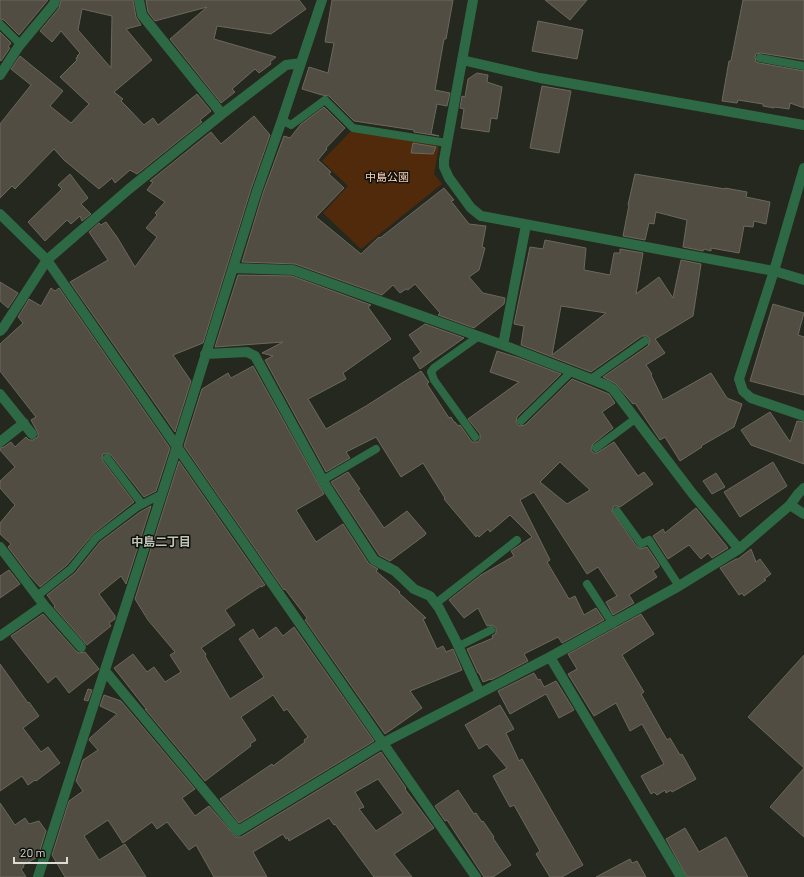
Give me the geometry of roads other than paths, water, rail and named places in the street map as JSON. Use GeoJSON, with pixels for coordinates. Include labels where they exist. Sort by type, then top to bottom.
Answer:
{"type":"FeatureCollection","features":[{"type":"Feature","properties":{"kind":"street"},"geometry":{"type":"LineString","coordinates":[[0,75],[21,45],[54,4],[55,0]]}},
{"type":"Feature","properties":{"kind":"street"},"geometry":{"type":"LineString","coordinates":[[139,0],[142,15],[222,114]]}},
{"type":"Feature","properties":{"kind":"street"},"geometry":{"type":"LineString","coordinates":[[38,877],[162,494],[257,191],[322,0]]}},
{"type":"Feature","properties":{"kind":"street"},"geometry":{"type":"LineString","coordinates":[[473,0],[444,160],[445,172],[471,208],[481,216],[774,271],[804,280]]}},
{"type":"Feature","properties":{"kind":"street"},"geometry":{"type":"LineString","coordinates":[[462,60],[540,78],[804,125]]}},
{"type":"Feature","properties":{"kind":"street"},"geometry":{"type":"LineString","coordinates":[[0,331],[47,260],[129,189],[222,114],[286,65],[301,63]]}},
{"type":"Feature","properties":{"kind":"street"},"geometry":{"type":"LineString","coordinates":[[804,168],[774,271],[739,379],[741,387],[751,398],[804,416]]}},
{"type":"Feature","properties":{"kind":"street"},"geometry":{"type":"LineString","coordinates":[[0,214],[47,260],[476,877]]}},
{"type":"Feature","properties":{"kind":"street"},"geometry":{"type":"LineString","coordinates":[[503,344],[526,225]]}},
{"type":"Feature","properties":{"kind":"street"},"geometry":{"type":"LineString","coordinates":[[233,268],[293,270],[503,344],[606,385],[613,389],[692,493],[739,549]]}},
{"type":"Feature","properties":{"kind":"street"},"geometry":{"type":"LineString","coordinates":[[205,354],[247,352],[255,356],[326,486],[374,560],[395,571],[414,589],[430,596],[436,604],[458,646],[480,693]]}},
{"type":"Feature","properties":{"kind":"street"},"geometry":{"type":"LineString","coordinates":[[0,394],[32,434]]}},
{"type":"Feature","properties":{"kind":"street"},"geometry":{"type":"LineString","coordinates":[[0,442],[24,423]]}},
{"type":"Feature","properties":{"kind":"street"},"geometry":{"type":"LineString","coordinates":[[105,671],[238,831],[383,743],[613,624],[679,586],[739,549],[790,505],[804,488]]}},
{"type":"Feature","properties":{"kind":"street"},"geometry":{"type":"LineString","coordinates":[[790,505],[804,514]]}},
{"type":"Feature","properties":{"kind":"street"},"geometry":{"type":"LineString","coordinates":[[0,547],[44,605],[81,647]]}},
{"type":"Feature","properties":{"kind":"street"},"geometry":{"type":"LineString","coordinates":[[0,636],[44,605]]}},
{"type":"Feature","properties":{"kind":"street"},"geometry":{"type":"LineString","coordinates":[[550,657],[681,877]]}},
{"type":"Feature","properties":{"kind":"lane"},"geometry":{"type":"LineString","coordinates":[[0,24],[21,45]]}},
{"type":"Feature","properties":{"kind":"lane"},"geometry":{"type":"LineString","coordinates":[[760,58],[804,66]]}},
{"type":"Feature","properties":{"kind":"lane"},"geometry":{"type":"LineString","coordinates":[[282,120],[291,126],[325,100],[353,128],[447,144]]}},
{"type":"Feature","properties":{"kind":"lane"},"geometry":{"type":"LineString","coordinates":[[475,437],[434,380],[431,372],[434,368],[479,336]]}},
{"type":"Feature","properties":{"kind":"lane"},"geometry":{"type":"LineString","coordinates":[[591,379],[645,341]]}},
{"type":"Feature","properties":{"kind":"lane"},"geometry":{"type":"LineString","coordinates":[[522,421],[571,372]]}},
{"type":"Feature","properties":{"kind":"lane"},"geometry":{"type":"LineString","coordinates":[[596,448],[635,419]]}},
{"type":"Feature","properties":{"kind":"lane"},"geometry":{"type":"LineString","coordinates":[[323,480],[376,449]]}},
{"type":"Feature","properties":{"kind":"lane"},"geometry":{"type":"LineString","coordinates":[[107,458],[142,504]]}},
{"type":"Feature","properties":{"kind":"lane"},"geometry":{"type":"LineString","coordinates":[[37,596],[71,569],[96,538],[142,504],[162,494]]}},
{"type":"Feature","properties":{"kind":"lane"},"geometry":{"type":"LineString","coordinates":[[617,511],[641,544],[649,540],[679,586]]}},
{"type":"Feature","properties":{"kind":"lane"},"geometry":{"type":"LineString","coordinates":[[436,604],[517,540]]}},
{"type":"Feature","properties":{"kind":"lane"},"geometry":{"type":"LineString","coordinates":[[587,584],[613,624]]}},
{"type":"Feature","properties":{"kind":"lane"},"geometry":{"type":"LineString","coordinates":[[458,646],[492,630]]}},
{"type":"Feature","properties":{"kind":"district","name":"中島二丁目"},"geometry":{"type":"Point","coordinates":[161,542]}},
{"type":"Feature","properties":{"kind":"park label","name":"中島公園"},"geometry":{"type":"Point","coordinates":[387,177]}}]}
